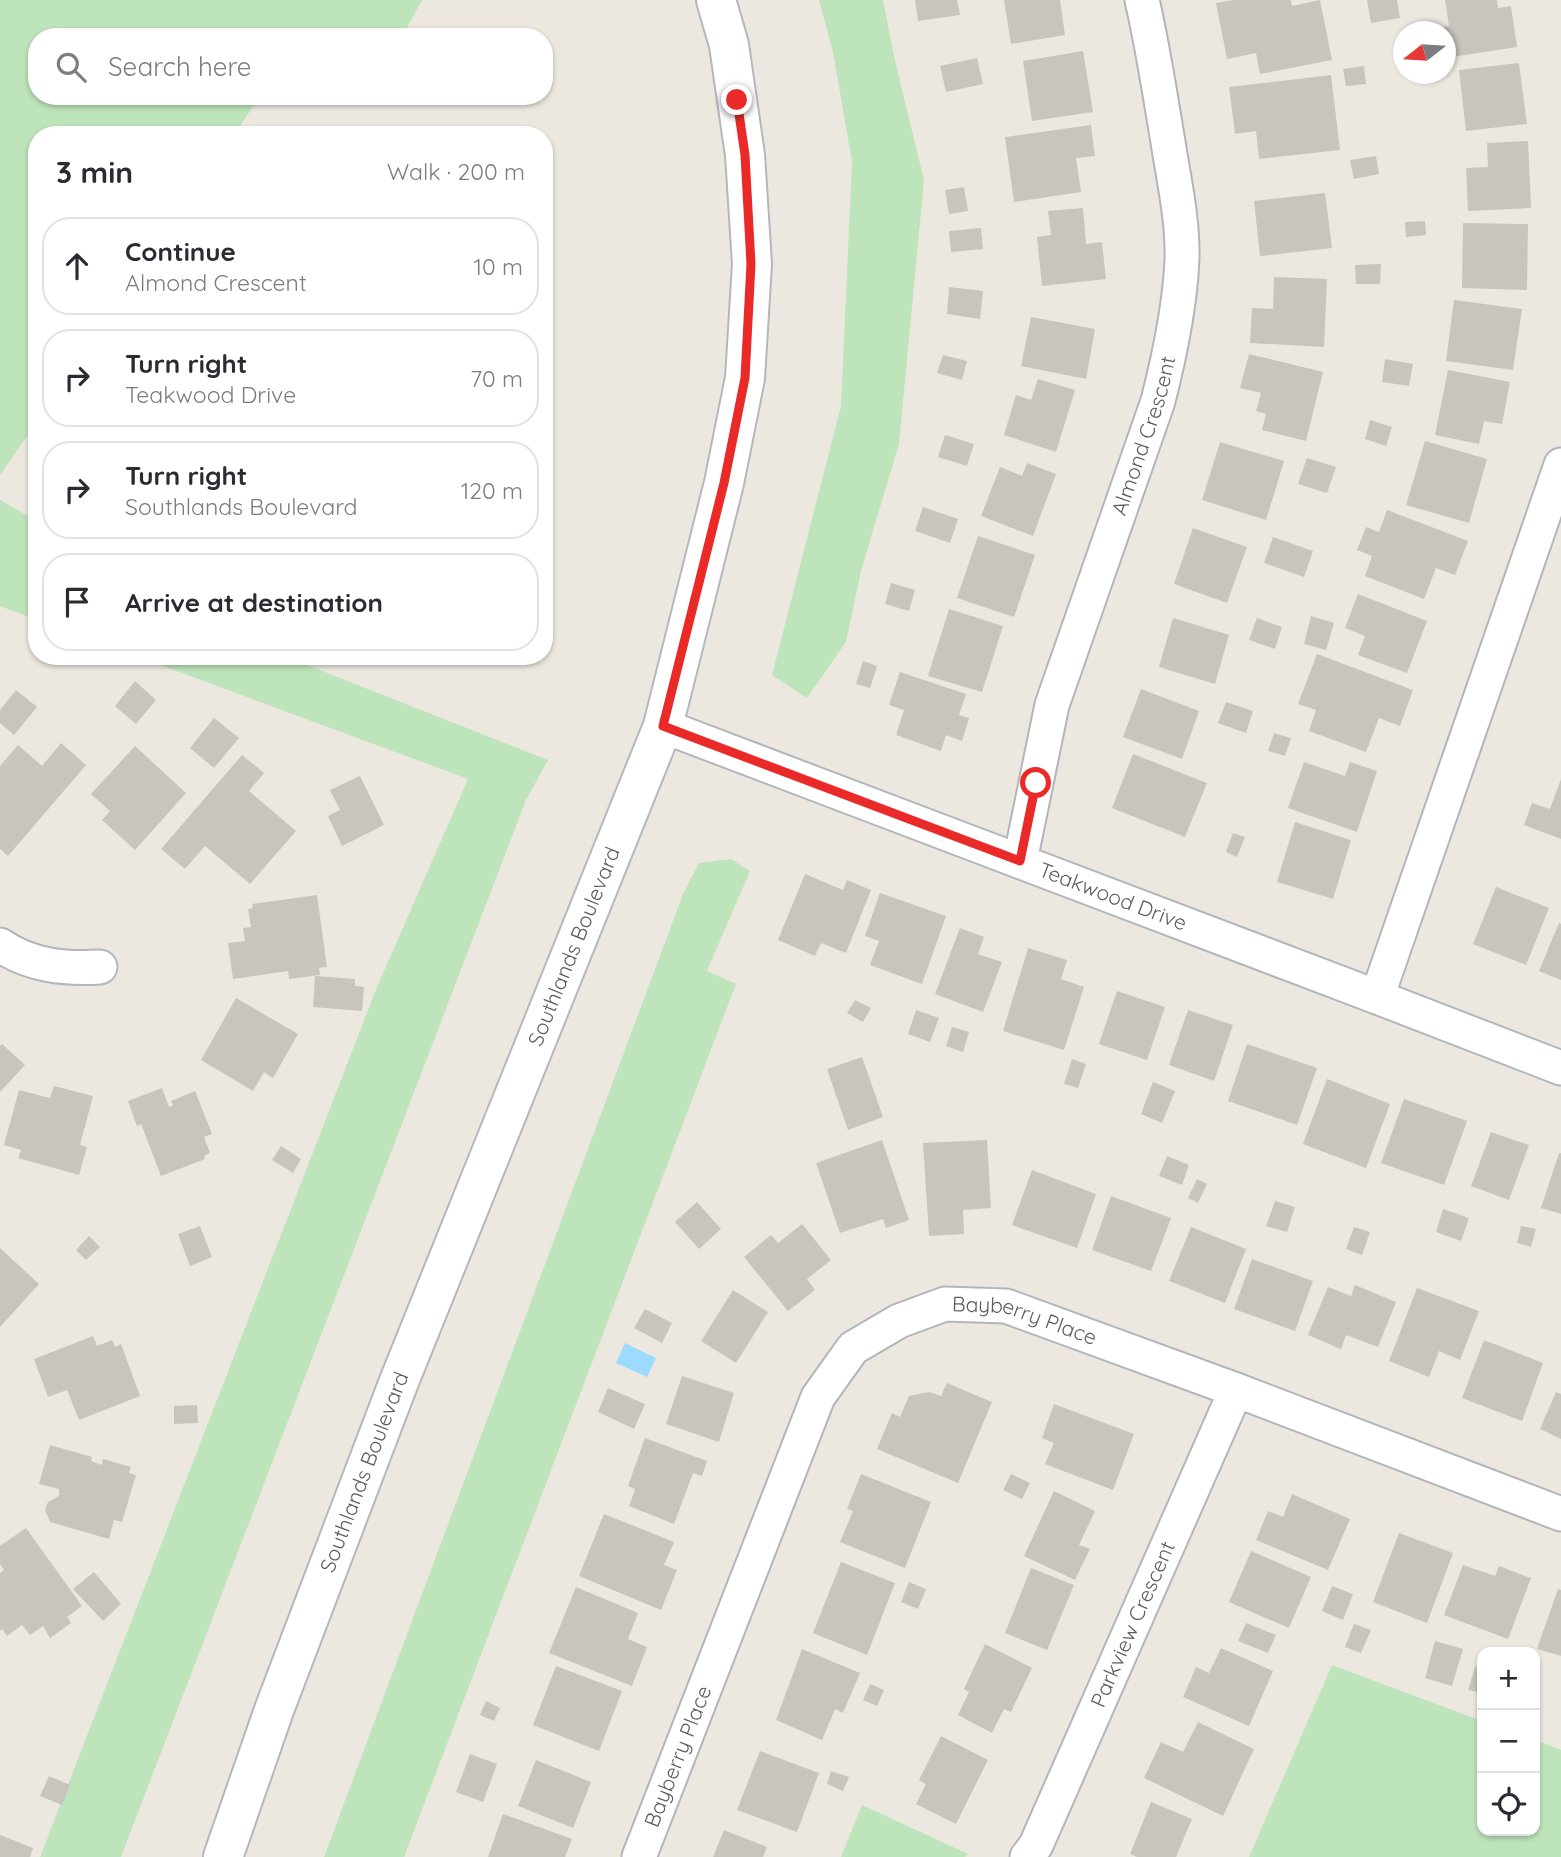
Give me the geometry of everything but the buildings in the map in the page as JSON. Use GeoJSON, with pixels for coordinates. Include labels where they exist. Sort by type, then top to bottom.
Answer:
{"type":"FeatureCollection","features":[{"type":"Feature","properties":{"kind":"main road","name":"Southlands Boulevard"},"geometry":{"type":"LineString","coordinates":[[223,1857],[274,1710],[398,1384],[663,726],[724,483],[745,378],[751,264],[745,155],[729,45],[716,0]]}},
{"type":"Feature","properties":{"kind":"street","name":"Almond Crescent"},"geometry":{"type":"LineString","coordinates":[[1020,861],[1052,705],[1158,401],[1178,306],[1182,257],[1179,211],[1151,36],[1142,0]]}},
{"type":"Feature","properties":{"kind":"street"},"geometry":{"type":"LineString","coordinates":[[1377,997],[1561,465]]}},
{"type":"Feature","properties":{"kind":"street","name":"Teakwood Drive"},"geometry":{"type":"LineString","coordinates":[[663,726],[1561,1068]]}},
{"type":"Feature","properties":{"kind":"street"},"geometry":{"type":"LineString","coordinates":[[0,945],[28,960],[47,965],[100,967]]}},
{"type":"Feature","properties":{"kind":"street","name":"Bayberry Place"},"geometry":{"type":"LineString","coordinates":[[639,1857],[818,1397],[852,1348],[899,1321],[946,1304],[1006,1306],[1561,1514]]}},
{"type":"Feature","properties":{"kind":"street","name":"Parkview Crescent"},"geometry":{"type":"LineString","coordinates":[[1027,1857],[1036,1845],[1236,1390]]}},
{"type":"Feature","properties":{"kind":"green space"},"geometry":{"type":"Polygon","coordinates":[[[0,0],[422,0],[407,28],[28,28],[28,105],[254,105],[240,126],[28,126],[28,435],[0,475],[0,0]]]}},
{"type":"Feature","properties":{"kind":"green space"},"geometry":{"type":"Polygon","coordinates":[[[819,0],[883,0],[924,180],[899,444],[861,571],[846,642],[807,698],[772,675],[841,406],[852,162],[833,52],[819,0]]]}},
{"type":"Feature","properties":{"kind":"green space"},"geometry":{"type":"Polygon","coordinates":[[[0,500],[28,516],[28,617],[0,606],[0,500]]]}},
{"type":"Feature","properties":{"kind":"green space"},"geometry":{"type":"Polygon","coordinates":[[[160,665],[307,665],[548,760],[526,800],[121,1857],[40,1857],[377,987],[468,779],[160,665]]]}},
{"type":"Feature","properties":{"kind":"green space"},"geometry":{"type":"Polygon","coordinates":[[[731,859],[750,871],[707,971],[736,984],[404,1857],[324,1857],[683,894],[699,863],[731,859]]]}},
{"type":"Feature","properties":{"kind":"green space"},"geometry":{"type":"Polygon","coordinates":[[[1332,1665],[1477,1719],[1477,1836],[1540,1836],[1540,1742],[1561,1750],[1561,1857],[1249,1857],[1332,1665]]]}},
{"type":"Feature","properties":{"kind":"green space"},"geometry":{"type":"Polygon","coordinates":[[[862,1805],[968,1854],[965,1857],[841,1857],[862,1805]]]}},
{"type":"Feature","properties":{"kind":"water"},"geometry":{"type":"Polygon","coordinates":[[[625,1343],[656,1358],[647,1377],[616,1363],[625,1343]]]}},
{"type":"Feature","properties":{"kind":"route"},"geometry":{"type":"LineString","coordinates":[[737,100],[745,155],[751,264],[745,378],[724,483],[663,726],[1020,861],[1036,783]]}}]}
